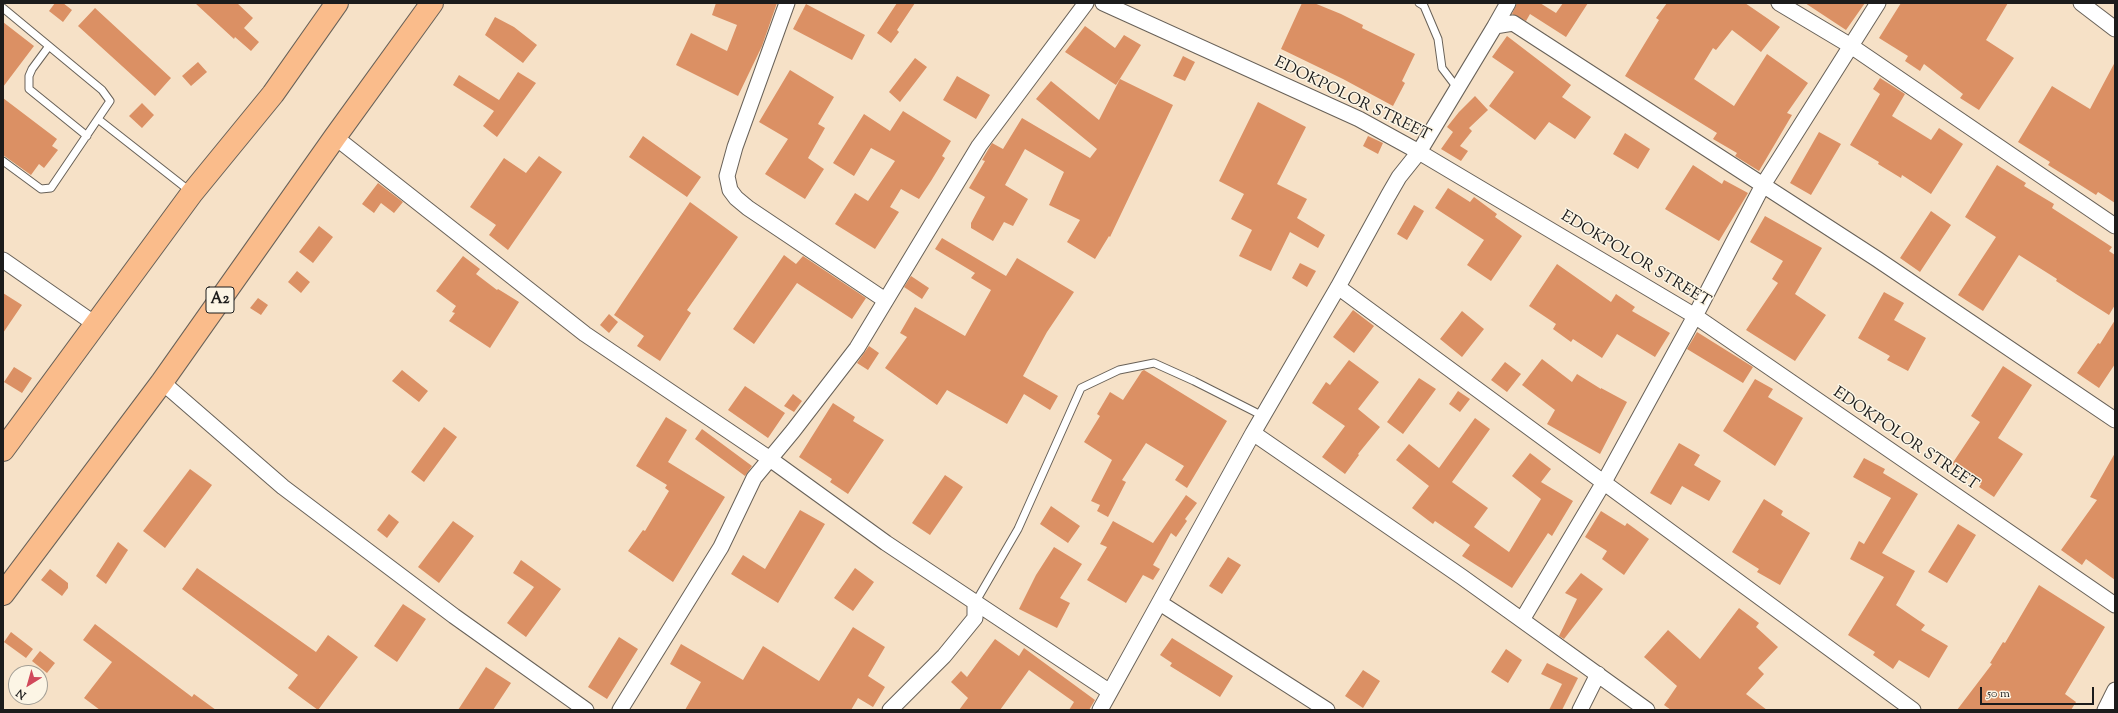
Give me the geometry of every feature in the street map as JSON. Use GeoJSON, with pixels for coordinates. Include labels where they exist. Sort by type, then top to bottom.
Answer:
{"type":"FeatureCollection","features":[{"type":"Feature","properties":{"kind":"highway"},"geometry":{"type":"LineString","coordinates":[[3,450],[192,193],[273,94],[337,3]]}},
{"type":"Feature","properties":{"kind":"highway","name":"A2"},"geometry":{"type":"LineString","coordinates":[[3,594],[162,382],[335,137],[432,3]]}},
{"type":"Feature","properties":{"kind":"street"},"geometry":{"type":"LineString","coordinates":[[787,3],[734,148],[727,176],[730,190],[736,198],[748,208],[885,300]]}},
{"type":"Feature","properties":{"kind":"street"},"geometry":{"type":"LineString","coordinates":[[620,710],[721,547],[754,478],[857,348],[979,146],[1086,3]]}},
{"type":"Feature","properties":{"kind":"street","name":"EDOKPOLOR STREET"},"geometry":{"type":"LineString","coordinates":[[1103,3],[1359,120],[1419,152],[1695,316],[2115,605]]}},
{"type":"Feature","properties":{"kind":"street"},"geometry":{"type":"LineString","coordinates":[[1100,710],[1253,433],[1338,287],[1399,177],[1419,152],[1496,26],[1508,3]]}},
{"type":"Feature","properties":{"kind":"street"},"geometry":{"type":"LineString","coordinates":[[1779,3],[1851,46],[2115,226]]}},
{"type":"Feature","properties":{"kind":"street"},"geometry":{"type":"LineString","coordinates":[[1522,620],[1604,482],[1695,316],[1764,185],[1878,3]]}},
{"type":"Feature","properties":{"kind":"street"},"geometry":{"type":"LineString","coordinates":[[2081,3],[2115,29]]}},
{"type":"Feature","properties":{"kind":"street"},"geometry":{"type":"LineString","coordinates":[[1496,26],[1513,23],[1884,264],[2115,420]]}},
{"type":"Feature","properties":{"kind":"street"},"geometry":{"type":"LineString","coordinates":[[335,137],[585,334],[770,459],[886,543],[1110,692]]}},
{"type":"Feature","properties":{"kind":"street"},"geometry":{"type":"LineString","coordinates":[[3,260],[95,324]]}},
{"type":"Feature","properties":{"kind":"street"},"geometry":{"type":"LineString","coordinates":[[1338,287],[1913,710]]}},
{"type":"Feature","properties":{"kind":"street"},"geometry":{"type":"LineString","coordinates":[[162,382],[284,487],[454,616],[586,710]]}},
{"type":"Feature","properties":{"kind":"street"},"geometry":{"type":"LineString","coordinates":[[1253,433],[1522,620],[1647,710]]}},
{"type":"Feature","properties":{"kind":"street"},"geometry":{"type":"LineString","coordinates":[[890,710],[944,656],[975,618],[975,602]]}},
{"type":"Feature","properties":{"kind":"street"},"geometry":{"type":"LineString","coordinates":[[1160,603],[1327,710]]}},
{"type":"Feature","properties":{"kind":"street"},"geometry":{"type":"LineString","coordinates":[[1580,710],[1598,674]]}},
{"type":"Feature","properties":{"kind":"street"},"geometry":{"type":"LineString","coordinates":[[2105,710],[2115,690]]}},
{"type":"Feature","properties":{"kind":"lane"},"geometry":{"type":"LineString","coordinates":[[1419,3],[1424,6],[1438,39],[1442,68],[1458,89]]}},
{"type":"Feature","properties":{"kind":"lane"},"geometry":{"type":"LineString","coordinates":[[3,8],[102,90],[110,101],[55,184],[46,190],[41,189],[3,161]]}},
{"type":"Feature","properties":{"kind":"lane"},"geometry":{"type":"LineString","coordinates":[[49,46],[32,69],[29,76],[29,89],[88,136]]}},
{"type":"Feature","properties":{"kind":"lane"},"geometry":{"type":"LineString","coordinates":[[98,119],[192,193]]}},
{"type":"Feature","properties":{"kind":"lane"},"geometry":{"type":"LineString","coordinates":[[975,602],[1018,529],[1082,388],[1119,370],[1154,363],[1194,381],[1263,416]]}},
{"type":"Feature","properties":{"kind":"building"},"geometry":{"type":"Polygon","coordinates":[[[55,3],[63,3],[72,10],[63,22],[49,11],[55,3]]]}},
{"type":"Feature","properties":{"kind":"building"},"geometry":{"type":"Polygon","coordinates":[[[195,3],[237,3],[253,18],[244,28],[259,42],[251,51],[235,37],[234,39],[195,3]]]}},
{"type":"Feature","properties":{"kind":"building"},"geometry":{"type":"Polygon","coordinates":[[[716,3],[777,3],[762,46],[738,96],[676,65],[691,33],[727,51],[737,25],[712,15],[716,3]]]}},
{"type":"Feature","properties":{"kind":"building"},"geometry":{"type":"Polygon","coordinates":[[[897,3],[915,3],[897,30],[899,32],[891,43],[877,33],[897,3]]]}},
{"type":"Feature","properties":{"kind":"building"},"geometry":{"type":"Polygon","coordinates":[[[1302,3],[1314,3],[1341,14],[1363,25],[1362,28],[1415,54],[1402,81],[1405,83],[1393,106],[1343,79],[1281,49],[1302,3]]]}},
{"type":"Feature","properties":{"kind":"building"},"geometry":{"type":"Polygon","coordinates":[[[1517,3],[1540,3],[1556,13],[1563,3],[1588,3],[1566,37],[1530,14],[1526,21],[1512,14],[1517,3]]]}},
{"type":"Feature","properties":{"kind":"building"},"geometry":{"type":"Polygon","coordinates":[[[1667,3],[1745,3],[1780,27],[1761,52],[1732,30],[1716,50],[1713,48],[1694,79],[1734,106],[1767,54],[1808,83],[1787,113],[1792,115],[1759,171],[1735,156],[1737,153],[1713,139],[1717,133],[1625,76],[1659,20],[1656,18],[1667,3]]]}},
{"type":"Feature","properties":{"kind":"building"},"geometry":{"type":"Polygon","coordinates":[[[1805,3],[1865,3],[1846,30],[1805,3]]]}},
{"type":"Feature","properties":{"kind":"building"},"geometry":{"type":"Polygon","coordinates":[[[1901,3],[2008,3],[1986,40],[2014,58],[1979,110],[1960,98],[1963,94],[1924,64],[1920,71],[1905,61],[1908,56],[1879,38],[1901,3]]]}},
{"type":"Feature","properties":{"kind":"building"},"geometry":{"type":"Polygon","coordinates":[[[806,4],[865,35],[852,60],[793,29],[806,4]]]}},
{"type":"Feature","properties":{"kind":"building"},"geometry":{"type":"Polygon","coordinates":[[[95,8],[171,78],[155,96],[78,26],[95,8]]]}},
{"type":"Feature","properties":{"kind":"building"},"geometry":{"type":"Polygon","coordinates":[[[495,17],[514,27],[537,45],[523,63],[485,35],[495,17]]]}},
{"type":"Feature","properties":{"kind":"building"},"geometry":{"type":"Polygon","coordinates":[[[3,22],[34,46],[3,87],[3,22]]]}},
{"type":"Feature","properties":{"kind":"building"},"geometry":{"type":"Polygon","coordinates":[[[1085,26],[1115,48],[1124,35],[1141,45],[1116,85],[1065,52],[1085,26]]]}},
{"type":"Feature","properties":{"kind":"building"},"geometry":{"type":"Polygon","coordinates":[[[1507,36],[1571,85],[1562,97],[1591,117],[1575,139],[1549,122],[1535,140],[1489,106],[1514,72],[1492,57],[1507,36]]]}},
{"type":"Feature","properties":{"kind":"building"},"geometry":{"type":"Polygon","coordinates":[[[1183,56],[1195,62],[1185,81],[1173,76],[1183,56]]]}},
{"type":"Feature","properties":{"kind":"building"},"geometry":{"type":"Polygon","coordinates":[[[915,58],[927,67],[900,102],[889,92],[915,58]]]}},
{"type":"Feature","properties":{"kind":"building"},"geometry":{"type":"Polygon","coordinates":[[[198,62],[207,72],[191,86],[182,76],[198,62]]]}},
{"type":"Feature","properties":{"kind":"building"},"geometry":{"type":"Polygon","coordinates":[[[2115,62],[2115,203],[2098,192],[2096,195],[2048,165],[2050,162],[2018,142],[2052,86],[2090,109],[2115,62]]]}},
{"type":"Feature","properties":{"kind":"building"},"geometry":{"type":"Polygon","coordinates":[[[790,70],[834,97],[818,124],[825,128],[808,158],[824,169],[805,199],[765,174],[788,139],[759,122],[790,70]]]}},
{"type":"Feature","properties":{"kind":"building"},"geometry":{"type":"Polygon","coordinates":[[[518,72],[536,83],[497,137],[483,126],[494,111],[453,85],[459,75],[499,100],[518,72]]]}},
{"type":"Feature","properties":{"kind":"building"},"geometry":{"type":"Polygon","coordinates":[[[957,76],[990,95],[976,119],[943,100],[957,76]]]}},
{"type":"Feature","properties":{"kind":"building"},"geometry":{"type":"Polygon","coordinates":[[[1880,78],[1905,94],[1892,116],[1931,140],[1939,128],[1963,144],[1931,194],[1902,175],[1901,178],[1878,164],[1879,162],[1850,145],[1880,94],[1873,89],[1880,78]]]}},
{"type":"Feature","properties":{"kind":"building"},"geometry":{"type":"Polygon","coordinates":[[[1120,79],[1173,105],[1110,237],[1109,236],[1095,259],[1067,242],[1080,220],[1049,205],[1064,172],[1025,149],[1005,185],[1028,199],[1013,226],[1004,222],[993,241],[971,228],[971,223],[985,197],[969,188],[985,161],[982,160],[992,143],[1003,149],[1022,118],[1090,158],[1097,149],[1036,99],[1051,81],[1099,120],[1120,79]]]}},
{"type":"Feature","properties":{"kind":"building"},"geometry":{"type":"Polygon","coordinates":[[[1475,96],[1488,110],[1469,128],[1472,131],[1460,146],[1468,151],[1461,161],[1441,149],[1453,132],[1447,127],[1475,96]]]}},
{"type":"Feature","properties":{"kind":"building"},"geometry":{"type":"Polygon","coordinates":[[[3,98],[57,139],[52,146],[58,150],[44,168],[39,164],[31,175],[3,155],[3,98]]]}},
{"type":"Feature","properties":{"kind":"building"},"geometry":{"type":"Polygon","coordinates":[[[1258,102],[1306,127],[1277,184],[1307,199],[1297,218],[1325,235],[1318,248],[1290,232],[1271,271],[1239,256],[1252,230],[1231,219],[1244,194],[1219,181],[1258,102]]]}},
{"type":"Feature","properties":{"kind":"building"},"geometry":{"type":"Polygon","coordinates":[[[142,103],[154,115],[142,128],[129,116],[142,103]]]}},
{"type":"Feature","properties":{"kind":"building"},"geometry":{"type":"Polygon","coordinates":[[[903,111],[951,141],[942,156],[945,158],[919,199],[901,189],[890,207],[899,212],[875,249],[835,224],[855,193],[868,201],[895,161],[871,148],[854,176],[833,163],[864,114],[890,131],[903,111]]]}},
{"type":"Feature","properties":{"kind":"building"},"geometry":{"type":"Polygon","coordinates":[[[1819,132],[1841,144],[1811,195],[1790,183],[1819,132]]]}},
{"type":"Feature","properties":{"kind":"building"},"geometry":{"type":"Polygon","coordinates":[[[1625,133],[1650,149],[1638,169],[1613,154],[1625,133]]]}},
{"type":"Feature","properties":{"kind":"building"},"geometry":{"type":"Polygon","coordinates":[[[643,136],[701,177],[687,197],[629,157],[643,136]]]}},
{"type":"Feature","properties":{"kind":"building"},"geometry":{"type":"Polygon","coordinates":[[[1368,136],[1383,143],[1378,154],[1363,146],[1368,136]]]}},
{"type":"Feature","properties":{"kind":"building"},"geometry":{"type":"Polygon","coordinates":[[[539,156],[562,172],[508,250],[489,235],[496,225],[470,207],[504,158],[526,173],[539,156]]]}},
{"type":"Feature","properties":{"kind":"building"},"geometry":{"type":"Polygon","coordinates":[[[1693,165],[1722,184],[1724,180],[1748,193],[1719,241],[1665,209],[1693,165]]]}},
{"type":"Feature","properties":{"kind":"building"},"geometry":{"type":"Polygon","coordinates":[[[1997,165],[2026,183],[2024,186],[2054,204],[2052,208],[2112,247],[2109,251],[2115,255],[2115,305],[2109,315],[2019,255],[1983,311],[1958,295],[1996,237],[1965,217],[1997,165]]]}},
{"type":"Feature","properties":{"kind":"building"},"geometry":{"type":"Polygon","coordinates":[[[378,183],[403,202],[394,213],[381,203],[374,213],[362,204],[378,183]]]}},
{"type":"Feature","properties":{"kind":"building"},"geometry":{"type":"Polygon","coordinates":[[[1448,188],[1470,202],[1474,197],[1497,214],[1495,217],[1522,236],[1491,281],[1467,265],[1484,240],[1435,208],[1448,188]]]}},
{"type":"Feature","properties":{"kind":"building"},"geometry":{"type":"Polygon","coordinates":[[[690,202],[738,237],[687,310],[691,313],[660,361],[637,346],[644,336],[614,315],[690,202]]]}},
{"type":"Feature","properties":{"kind":"building"},"geometry":{"type":"Polygon","coordinates":[[[1414,205],[1424,211],[1407,240],[1397,234],[1414,205]]]}},
{"type":"Feature","properties":{"kind":"building"},"geometry":{"type":"Polygon","coordinates":[[[1931,211],[1951,225],[1920,272],[1900,258],[1931,211]]]}},
{"type":"Feature","properties":{"kind":"building"},"geometry":{"type":"Polygon","coordinates":[[[1765,216],[1822,248],[1795,294],[1826,315],[1795,361],[1746,330],[1778,283],[1772,279],[1783,261],[1750,242],[1765,216]]]}},
{"type":"Feature","properties":{"kind":"building"},"geometry":{"type":"Polygon","coordinates":[[[319,226],[333,237],[313,263],[299,252],[319,226]]]}},
{"type":"Feature","properties":{"kind":"building"},"geometry":{"type":"Polygon","coordinates":[[[942,238],[1006,276],[1017,258],[1074,292],[1047,332],[1023,376],[1058,396],[1050,410],[1024,394],[1007,424],[947,390],[937,405],[885,368],[907,337],[900,333],[915,307],[965,336],[991,290],[971,278],[975,273],[935,249],[942,238]]]}},
{"type":"Feature","properties":{"kind":"building"},"geometry":{"type":"Polygon","coordinates":[[[784,255],[796,264],[803,256],[866,298],[852,319],[797,283],[754,344],[733,329],[784,255]]]}},
{"type":"Feature","properties":{"kind":"building"},"geometry":{"type":"Polygon","coordinates":[[[463,256],[480,269],[476,274],[497,290],[498,289],[519,302],[490,348],[449,321],[455,313],[452,312],[456,306],[436,291],[463,256]]]}},
{"type":"Feature","properties":{"kind":"building"},"geometry":{"type":"Polygon","coordinates":[[[1300,263],[1316,271],[1307,287],[1292,278],[1300,263]]]}},
{"type":"Feature","properties":{"kind":"building"},"geometry":{"type":"Polygon","coordinates":[[[1557,264],[1611,302],[1616,294],[1635,307],[1632,311],[1670,333],[1655,357],[1617,334],[1602,358],[1573,339],[1571,342],[1553,329],[1556,324],[1529,306],[1557,264]]]}},
{"type":"Feature","properties":{"kind":"building"},"geometry":{"type":"Polygon","coordinates":[[[297,271],[310,282],[301,293],[288,282],[297,271]]]}},
{"type":"Feature","properties":{"kind":"building"},"geometry":{"type":"Polygon","coordinates":[[[911,276],[929,288],[922,299],[904,287],[911,276]]]}},
{"type":"Feature","properties":{"kind":"building"},"geometry":{"type":"Polygon","coordinates":[[[1884,292],[1904,303],[1894,320],[1926,338],[1908,371],[1887,360],[1890,356],[1858,338],[1884,292]]]}},
{"type":"Feature","properties":{"kind":"building"},"geometry":{"type":"Polygon","coordinates":[[[3,293],[22,305],[3,333],[3,293]]]}},
{"type":"Feature","properties":{"kind":"building"},"geometry":{"type":"Polygon","coordinates":[[[258,298],[268,305],[261,315],[250,308],[258,298]]]}},
{"type":"Feature","properties":{"kind":"building"},"geometry":{"type":"Polygon","coordinates":[[[1353,310],[1374,326],[1354,353],[1333,337],[1353,310]]]}},
{"type":"Feature","properties":{"kind":"building"},"geometry":{"type":"Polygon","coordinates":[[[1462,311],[1484,329],[1462,357],[1440,339],[1462,311]]]}},
{"type":"Feature","properties":{"kind":"building"},"geometry":{"type":"Polygon","coordinates":[[[609,314],[618,322],[609,333],[600,325],[609,314]]]}},
{"type":"Feature","properties":{"kind":"building"},"geometry":{"type":"Polygon","coordinates":[[[2115,320],[2115,364],[2099,388],[2077,373],[2098,343],[2100,344],[2115,320]]]}},
{"type":"Feature","properties":{"kind":"building"},"geometry":{"type":"Polygon","coordinates":[[[1697,332],[1753,367],[1743,383],[1687,349],[1697,332]]]}},
{"type":"Feature","properties":{"kind":"building"},"geometry":{"type":"Polygon","coordinates":[[[869,346],[879,353],[868,370],[857,363],[869,346]]]}},
{"type":"Feature","properties":{"kind":"building"},"geometry":{"type":"Polygon","coordinates":[[[1542,359],[1572,382],[1577,374],[1601,389],[1627,402],[1600,454],[1547,424],[1555,410],[1522,385],[1542,359]]]}},
{"type":"Feature","properties":{"kind":"building"},"geometry":{"type":"Polygon","coordinates":[[[1349,360],[1379,382],[1358,409],[1380,427],[1358,454],[1359,455],[1345,474],[1322,457],[1345,426],[1312,403],[1326,382],[1330,385],[1349,360]]]}},
{"type":"Feature","properties":{"kind":"building"},"geometry":{"type":"Polygon","coordinates":[[[1505,362],[1521,374],[1507,392],[1491,380],[1505,362]]]}},
{"type":"Feature","properties":{"kind":"building"},"geometry":{"type":"Polygon","coordinates":[[[2003,366],[2032,385],[1998,438],[2023,454],[1994,497],[1979,487],[1981,484],[1952,464],[1980,422],[1971,416],[2003,366]]]}},
{"type":"Feature","properties":{"kind":"building"},"geometry":{"type":"Polygon","coordinates":[[[14,367],[32,378],[22,393],[4,382],[14,367]]]}},
{"type":"Feature","properties":{"kind":"building"},"geometry":{"type":"Polygon","coordinates":[[[402,370],[428,391],[419,402],[392,381],[402,370]]]}},
{"type":"Feature","properties":{"kind":"building"},"geometry":{"type":"Polygon","coordinates":[[[1144,370],[1227,421],[1187,488],[1175,480],[1184,466],[1146,443],[1122,480],[1126,482],[1108,517],[1097,511],[1100,505],[1091,501],[1112,460],[1084,442],[1100,416],[1097,414],[1110,392],[1123,400],[1144,370]]]}},
{"type":"Feature","properties":{"kind":"building"},"geometry":{"type":"Polygon","coordinates":[[[1419,378],[1436,389],[1403,434],[1387,422],[1419,378]]]}},
{"type":"Feature","properties":{"kind":"building"},"geometry":{"type":"Polygon","coordinates":[[[1755,379],[1773,389],[1768,397],[1803,418],[1775,466],[1723,431],[1755,379]]]}},
{"type":"Feature","properties":{"kind":"building"},"geometry":{"type":"Polygon","coordinates":[[[745,386],[785,413],[768,438],[728,410],[745,386]]]}},
{"type":"Feature","properties":{"kind":"building"},"geometry":{"type":"Polygon","coordinates":[[[1458,391],[1470,399],[1460,412],[1449,404],[1458,391]]]}},
{"type":"Feature","properties":{"kind":"building"},"geometry":{"type":"Polygon","coordinates":[[[793,394],[802,401],[794,412],[784,406],[793,394]]]}},
{"type":"Feature","properties":{"kind":"building"},"geometry":{"type":"Polygon","coordinates":[[[833,403],[855,417],[853,421],[884,440],[848,494],[830,482],[832,479],[799,457],[833,403]]]}},
{"type":"Feature","properties":{"kind":"building"},"geometry":{"type":"Polygon","coordinates":[[[666,417],[687,430],[668,462],[725,497],[673,582],[628,551],[643,530],[645,531],[669,491],[665,488],[667,485],[636,466],[666,417]]]}},
{"type":"Feature","properties":{"kind":"building"},"geometry":{"type":"Polygon","coordinates":[[[1475,418],[1490,429],[1452,482],[1488,508],[1474,527],[1509,552],[1541,499],[1512,476],[1530,453],[1551,469],[1541,482],[1573,501],[1552,536],[1548,533],[1512,588],[1462,556],[1470,545],[1435,521],[1433,524],[1412,508],[1429,486],[1396,460],[1409,444],[1439,468],[1475,418]]]}},
{"type":"Feature","properties":{"kind":"building"},"geometry":{"type":"Polygon","coordinates":[[[444,427],[457,437],[424,482],[411,472],[444,427]]]}},
{"type":"Feature","properties":{"kind":"building"},"geometry":{"type":"Polygon","coordinates":[[[702,429],[752,466],[745,476],[695,439],[702,429]]]}},
{"type":"Feature","properties":{"kind":"building"},"geometry":{"type":"Polygon","coordinates":[[[1679,443],[1700,455],[1694,465],[1721,481],[1709,501],[1682,486],[1671,505],[1650,493],[1679,443]]]}},
{"type":"Feature","properties":{"kind":"building"},"geometry":{"type":"Polygon","coordinates":[[[2115,453],[2115,580],[2086,559],[2082,565],[2061,550],[2097,500],[2090,497],[2115,453]]]}},
{"type":"Feature","properties":{"kind":"building"},"geometry":{"type":"Polygon","coordinates":[[[1864,458],[1885,469],[1883,473],[1918,494],[1882,553],[1915,571],[1896,605],[1925,625],[1921,630],[1948,646],[1929,678],[1899,660],[1893,669],[1873,655],[1875,652],[1848,635],[1884,577],[1850,559],[1859,541],[1864,544],[1891,498],[1853,477],[1864,458]]]}},
{"type":"Feature","properties":{"kind":"building"},"geometry":{"type":"Polygon","coordinates":[[[190,469],[212,485],[165,548],[143,531],[190,469]]]}},
{"type":"Feature","properties":{"kind":"building"},"geometry":{"type":"Polygon","coordinates":[[[945,475],[963,487],[930,535],[912,523],[945,475]]]}},
{"type":"Feature","properties":{"kind":"building"},"geometry":{"type":"Polygon","coordinates":[[[1186,495],[1197,503],[1185,519],[1187,521],[1176,537],[1171,533],[1153,565],[1160,569],[1153,580],[1143,575],[1126,603],[1087,580],[1107,547],[1100,544],[1113,521],[1153,543],[1186,495]]]}},
{"type":"Feature","properties":{"kind":"building"},"geometry":{"type":"Polygon","coordinates":[[[1764,499],[1783,511],[1781,515],[1810,533],[1780,585],[1757,572],[1759,569],[1732,552],[1764,499]]]}},
{"type":"Feature","properties":{"kind":"building"},"geometry":{"type":"Polygon","coordinates":[[[1051,506],[1080,526],[1068,543],[1040,524],[1051,506]]]}},
{"type":"Feature","properties":{"kind":"building"},"geometry":{"type":"Polygon","coordinates":[[[800,510],[825,524],[778,603],[731,574],[743,555],[765,569],[800,510]]]}},
{"type":"Feature","properties":{"kind":"building"},"geometry":{"type":"Polygon","coordinates":[[[1601,511],[1625,526],[1627,523],[1649,539],[1624,575],[1602,559],[1607,551],[1585,537],[1601,511]]]}},
{"type":"Feature","properties":{"kind":"building"},"geometry":{"type":"Polygon","coordinates":[[[389,514],[399,522],[387,538],[377,530],[389,514]]]}},
{"type":"Feature","properties":{"kind":"building"},"geometry":{"type":"Polygon","coordinates":[[[453,521],[474,536],[439,583],[418,567],[453,521]]]}},
{"type":"Feature","properties":{"kind":"building"},"geometry":{"type":"Polygon","coordinates":[[[1958,524],[1976,535],[1947,583],[1928,572],[1958,524]]]}},
{"type":"Feature","properties":{"kind":"building"},"geometry":{"type":"Polygon","coordinates":[[[118,542],[128,550],[106,584],[96,576],[118,542]]]}},
{"type":"Feature","properties":{"kind":"building"},"geometry":{"type":"Polygon","coordinates":[[[1054,547],[1082,564],[1060,598],[1070,603],[1057,628],[1019,609],[1036,575],[1054,547]]]}},
{"type":"Feature","properties":{"kind":"building"},"geometry":{"type":"Polygon","coordinates":[[[1228,557],[1241,565],[1222,594],[1209,586],[1228,557]]]}},
{"type":"Feature","properties":{"kind":"building"},"geometry":{"type":"Polygon","coordinates":[[[521,560],[561,589],[526,637],[507,623],[534,587],[513,573],[521,560]]]}},
{"type":"Feature","properties":{"kind":"building"},"geometry":{"type":"Polygon","coordinates":[[[197,568],[316,652],[328,635],[358,657],[318,710],[288,688],[298,675],[182,589],[197,568]]]}},
{"type":"Feature","properties":{"kind":"building"},"geometry":{"type":"Polygon","coordinates":[[[855,568],[874,582],[853,611],[834,598],[855,568]]]}},
{"type":"Feature","properties":{"kind":"building"},"geometry":{"type":"Polygon","coordinates":[[[50,569],[68,583],[68,588],[62,596],[41,580],[50,569]]]}},
{"type":"Feature","properties":{"kind":"building"},"geometry":{"type":"Polygon","coordinates":[[[1581,573],[1603,589],[1564,639],[1559,636],[1577,599],[1565,593],[1581,573]]]}},
{"type":"Feature","properties":{"kind":"building"},"geometry":{"type":"Polygon","coordinates":[[[2039,585],[2105,627],[2065,694],[2076,702],[2071,710],[1957,710],[1992,664],[1990,663],[2003,642],[2005,643],[2039,585]]]}},
{"type":"Feature","properties":{"kind":"building"},"geometry":{"type":"Polygon","coordinates":[[[403,604],[426,619],[397,662],[374,646],[403,604]]]}},
{"type":"Feature","properties":{"kind":"building"},"geometry":{"type":"Polygon","coordinates":[[[1739,608],[1759,623],[1756,627],[1778,647],[1758,668],[1764,674],[1746,694],[1767,710],[1671,710],[1664,705],[1677,686],[1644,657],[1668,630],[1700,659],[1739,608]]]}},
{"type":"Feature","properties":{"kind":"building"},"geometry":{"type":"Polygon","coordinates":[[[95,624],[192,697],[194,694],[216,710],[100,710],[84,698],[112,662],[83,640],[95,624]]]}},
{"type":"Feature","properties":{"kind":"building"},"geometry":{"type":"Polygon","coordinates":[[[853,627],[885,647],[868,676],[885,687],[873,707],[858,698],[851,710],[685,710],[701,682],[670,664],[681,644],[743,680],[763,646],[819,681],[853,627]]]}},
{"type":"Feature","properties":{"kind":"building"},"geometry":{"type":"Polygon","coordinates":[[[11,632],[33,649],[26,658],[4,642],[11,632]]]}},
{"type":"Feature","properties":{"kind":"building"},"geometry":{"type":"Polygon","coordinates":[[[619,637],[638,649],[607,699],[588,687],[619,637]]]}},
{"type":"Feature","properties":{"kind":"building"},"geometry":{"type":"Polygon","coordinates":[[[1172,638],[1233,676],[1220,697],[1170,666],[1172,663],[1160,655],[1172,638]]]}},
{"type":"Feature","properties":{"kind":"building"},"geometry":{"type":"Polygon","coordinates":[[[995,639],[1019,656],[1024,648],[1095,700],[1089,710],[1069,710],[1074,702],[1029,670],[1000,710],[959,710],[968,698],[951,682],[961,671],[967,677],[995,639]]]}},
{"type":"Feature","properties":{"kind":"building"},"geometry":{"type":"Polygon","coordinates":[[[1506,649],[1522,660],[1508,683],[1491,672],[1506,649]]]}},
{"type":"Feature","properties":{"kind":"building"},"geometry":{"type":"Polygon","coordinates":[[[40,651],[55,663],[48,672],[48,665],[37,665],[32,661],[40,651]]]}},
{"type":"Feature","properties":{"kind":"building"},"geometry":{"type":"Polygon","coordinates":[[[1547,663],[1578,678],[1562,710],[1549,710],[1562,684],[1541,674],[1547,663]]]}},
{"type":"Feature","properties":{"kind":"building"},"geometry":{"type":"Polygon","coordinates":[[[486,667],[511,683],[493,710],[458,710],[486,667]]]}},
{"type":"Feature","properties":{"kind":"building"},"geometry":{"type":"Polygon","coordinates":[[[1363,670],[1380,681],[1363,708],[1345,696],[1363,670]]]}}]}
